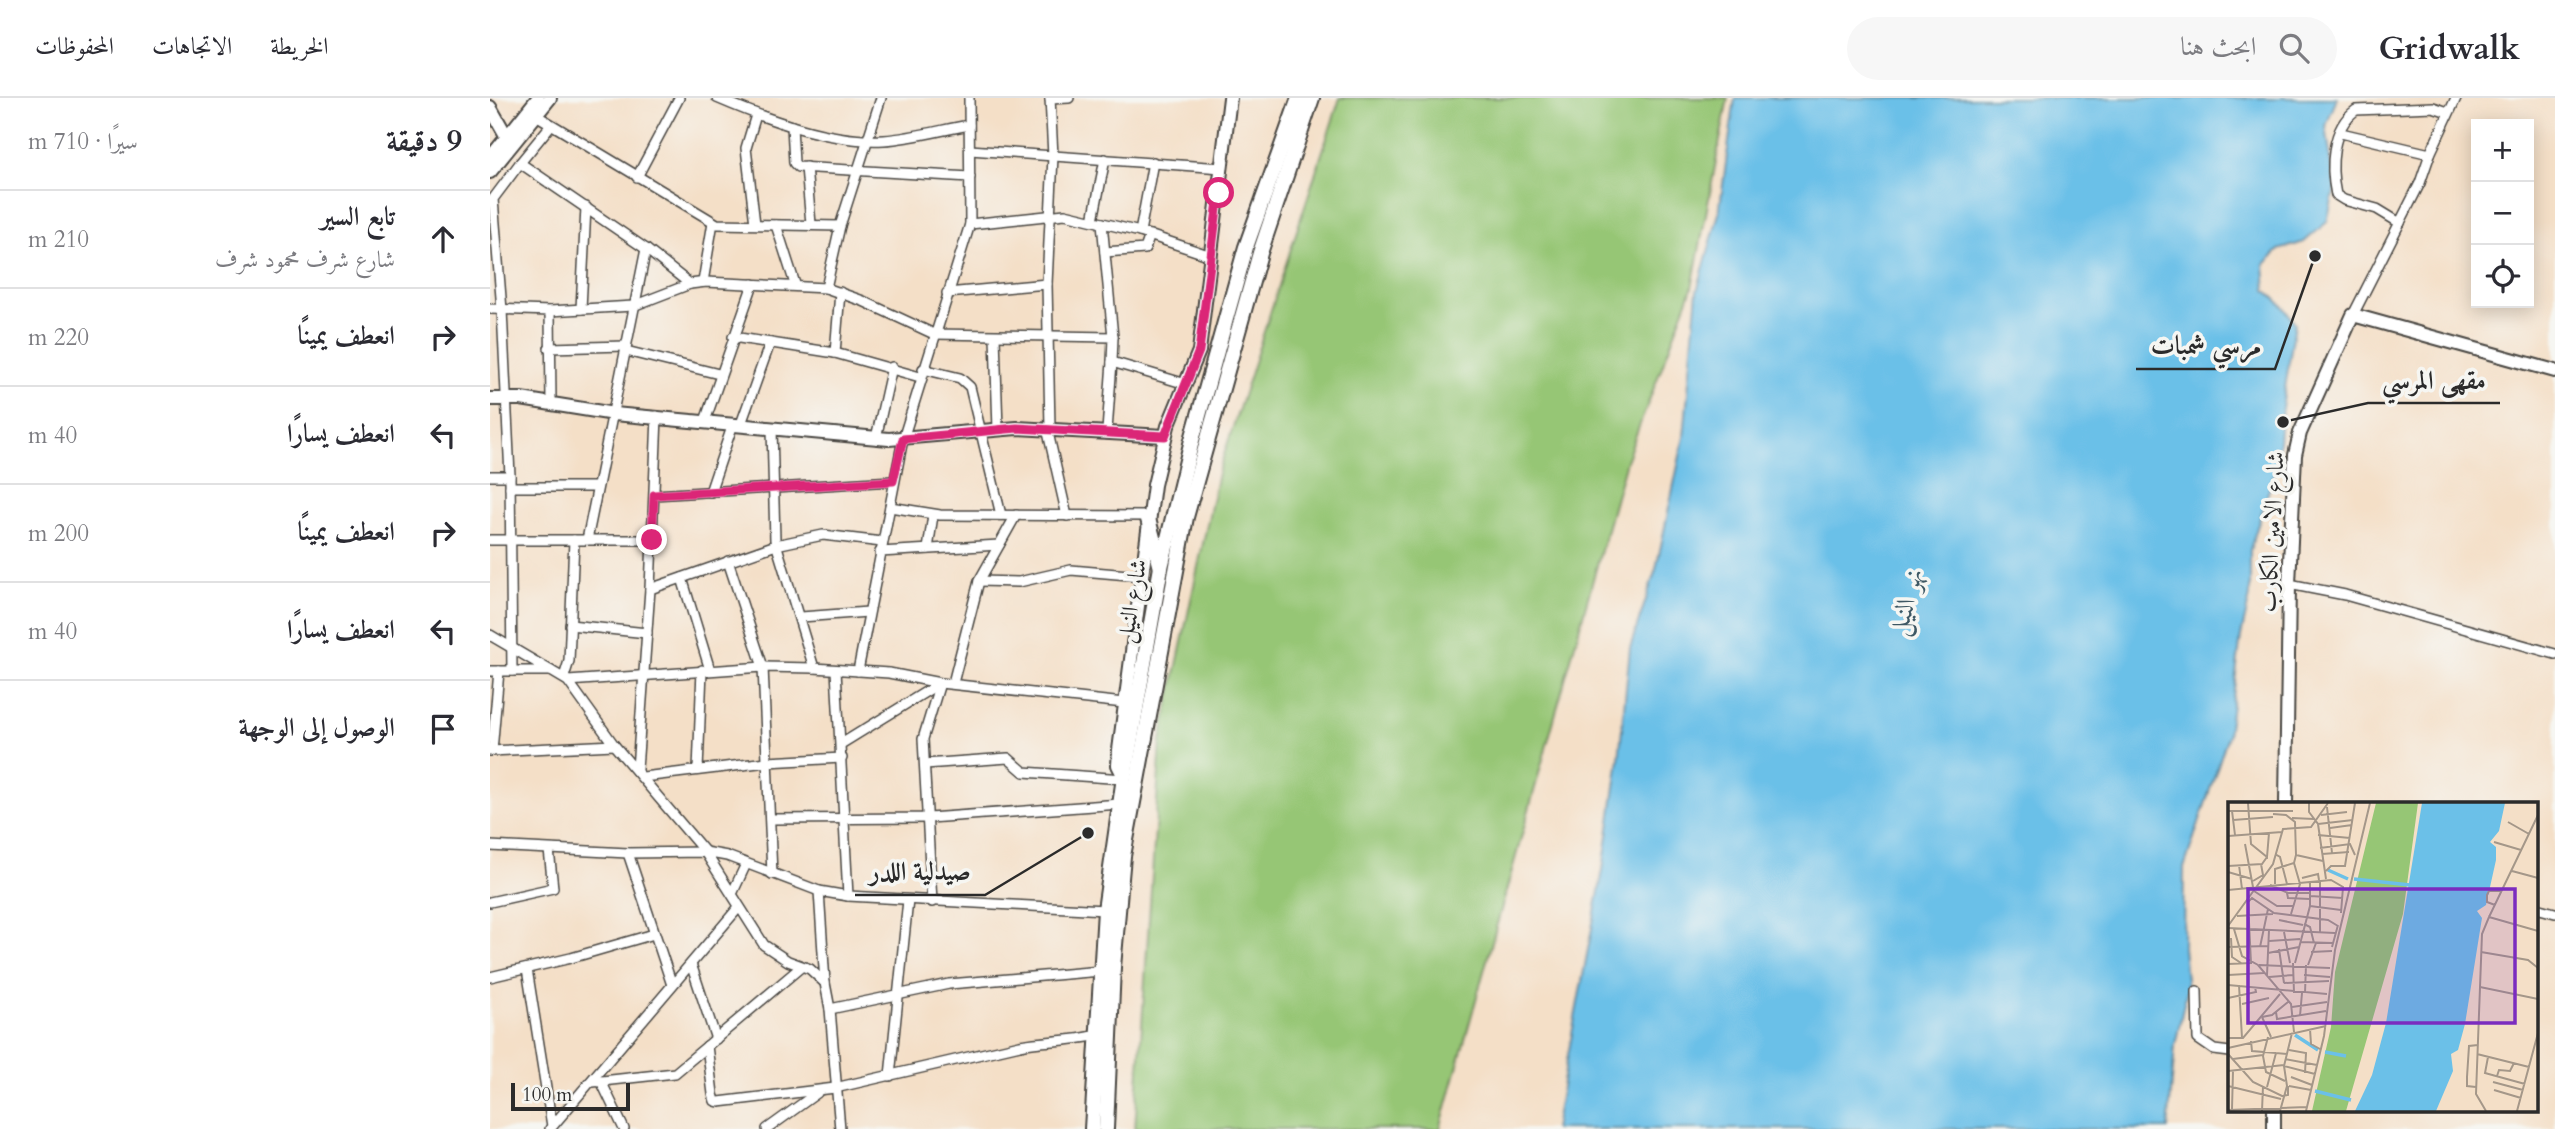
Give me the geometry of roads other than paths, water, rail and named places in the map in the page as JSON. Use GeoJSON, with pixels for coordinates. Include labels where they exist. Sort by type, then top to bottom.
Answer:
{"type":"FeatureCollection","features":[{"type":"Feature","properties":{"kind":"main road","name":"شارع النيل"},"geometry":{"type":"LineString","coordinates":[[1092,1129],[1105,910],[1124,778],[1161,567],[1199,414],[1246,247],[1299,98]]}},
{"type":"Feature","properties":{"kind":"main road","name":"شارع النيل"},"geometry":{"type":"LineString","coordinates":[[1106,1129],[1113,967],[1123,856],[1171,592],[1203,447],[1260,253],[1312,98]]}},
{"type":"Feature","properties":{"kind":"main road"},"geometry":{"type":"LineString","coordinates":[[1148,517],[1161,567],[1171,592]]}},
{"type":"Feature","properties":{"kind":"street"},"geometry":{"type":"LineString","coordinates":[[490,172],[538,98]]}},
{"type":"Feature","properties":{"kind":"street"},"geometry":{"type":"LineString","coordinates":[[490,158],[536,115],[550,98]]}},
{"type":"Feature","properties":{"kind":"street"},"geometry":{"type":"LineString","coordinates":[[637,177],[679,98]]}},
{"type":"Feature","properties":{"kind":"street"},"geometry":{"type":"LineString","coordinates":[[717,98],[792,126],[867,139],[889,139],[969,125]]}},
{"type":"Feature","properties":{"kind":"street"},"geometry":{"type":"LineString","coordinates":[[826,288],[840,226],[881,98]]}},
{"type":"Feature","properties":{"kind":"street"},"geometry":{"type":"LineString","coordinates":[[858,671],[903,439],[921,373],[970,224],[969,98]]}},
{"type":"Feature","properties":{"kind":"street"},"geometry":{"type":"LineString","coordinates":[[1068,516],[1049,428],[1048,284],[1053,156],[1050,99],[1069,98]]}},
{"type":"Feature","properties":{"kind":"street"},"geometry":{"type":"LineString","coordinates":[[925,764],[1009,758],[1024,772],[1124,778],[1118,758],[1148,517],[1165,436],[1199,351],[1230,98]]}},
{"type":"Feature","properties":{"kind":"street"},"geometry":{"type":"LineString","coordinates":[[2456,98],[2430,154],[2420,183],[2353,315],[2555,371]]}},
{"type":"Feature","properties":{"kind":"street"},"geometry":{"type":"LineString","coordinates":[[490,107],[514,136],[534,146]]}},
{"type":"Feature","properties":{"kind":"street"},"geometry":{"type":"LineString","coordinates":[[2400,223],[2377,209],[2344,200],[2336,195],[2333,154],[2340,132],[2350,114],[2356,110],[2433,107],[2448,112]]}},
{"type":"Feature","properties":{"kind":"street"},"geometry":{"type":"LineString","coordinates":[[755,224],[746,148],[756,114]]}},
{"type":"Feature","properties":{"kind":"street"},"geometry":{"type":"LineString","coordinates":[[536,115],[713,222],[840,226]]}},
{"type":"Feature","properties":{"kind":"street"},"geometry":{"type":"LineString","coordinates":[[512,671],[510,476],[500,278],[491,200],[551,125]]}},
{"type":"Feature","properties":{"kind":"street"},"geometry":{"type":"LineString","coordinates":[[792,126],[794,163],[806,167],[857,168],[970,177]]}},
{"type":"Feature","properties":{"kind":"street"},"geometry":{"type":"LineString","coordinates":[[2340,132],[2430,154]]}},
{"type":"Feature","properties":{"kind":"street"},"geometry":{"type":"LineString","coordinates":[[970,150],[1222,168]]}},
{"type":"Feature","properties":{"kind":"street"},"geometry":{"type":"LineString","coordinates":[[1105,159],[1097,221],[1105,252],[1113,337],[1107,431]]}},
{"type":"Feature","properties":{"kind":"street"},"geometry":{"type":"LineString","coordinates":[[1140,232],[1153,162]]}},
{"type":"Feature","properties":{"kind":"street"},"geometry":{"type":"LineString","coordinates":[[520,163],[646,249],[690,284]]}},
{"type":"Feature","properties":{"kind":"street"},"geometry":{"type":"LineString","coordinates":[[806,167],[811,224]]}},
{"type":"Feature","properties":{"kind":"street"},"geometry":{"type":"LineString","coordinates":[[581,309],[586,207]]}},
{"type":"Feature","properties":{"kind":"street"},"geometry":{"type":"LineString","coordinates":[[970,224],[1065,214],[1140,232],[1211,256]]}},
{"type":"Feature","properties":{"kind":"street"},"geometry":{"type":"LineString","coordinates":[[703,282],[713,222]]}},
{"type":"Feature","properties":{"kind":"street"},"geometry":{"type":"LineString","coordinates":[[776,225],[795,284]]}},
{"type":"Feature","properties":{"kind":"street"},"geometry":{"type":"LineString","coordinates":[[1105,252],[1145,249],[1150,235]]}},
{"type":"Feature","properties":{"kind":"street"},"geometry":{"type":"LineString","coordinates":[[587,540],[646,249]]}},
{"type":"Feature","properties":{"kind":"street"},"geometry":{"type":"LineString","coordinates":[[490,272],[500,278]]}},
{"type":"Feature","properties":{"kind":"street"},"geometry":{"type":"LineString","coordinates":[[490,309],[550,311],[633,306],[690,284],[703,282],[795,284],[840,292],[934,334],[1113,337]]}},
{"type":"Feature","properties":{"kind":"street"},"geometry":{"type":"LineString","coordinates":[[705,421],[719,374],[753,284]]}},
{"type":"Feature","properties":{"kind":"street"},"geometry":{"type":"LineString","coordinates":[[947,293],[1048,284]]}},
{"type":"Feature","properties":{"kind":"street"},"geometry":{"type":"LineString","coordinates":[[835,353],[840,292]]}},
{"type":"Feature","properties":{"kind":"street"},"geometry":{"type":"LineString","coordinates":[[550,311],[551,402]]}},
{"type":"Feature","properties":{"kind":"street","name":"شارع الامين الكارب"},"geometry":{"type":"LineString","coordinates":[[2286,802],[2289,584],[2297,442],[2353,315]]}},
{"type":"Feature","properties":{"kind":"street"},"geometry":{"type":"LineString","coordinates":[[995,335],[998,429]]}},
{"type":"Feature","properties":{"kind":"street"},"geometry":{"type":"LineString","coordinates":[[733,337],[835,353],[921,373],[950,375],[966,383],[975,400],[1001,515]]}},
{"type":"Feature","properties":{"kind":"street"},"geometry":{"type":"LineString","coordinates":[[710,492],[770,343]]}},
{"type":"Feature","properties":{"kind":"street"},"geometry":{"type":"LineString","coordinates":[[549,348],[626,348],[719,374]]}},
{"type":"Feature","properties":{"kind":"street"},"geometry":{"type":"LineString","coordinates":[[1112,362],[1186,384]]}},
{"type":"Feature","properties":{"kind":"street"},"geometry":{"type":"LineString","coordinates":[[876,438],[892,367]]}},
{"type":"Feature","properties":{"kind":"street"},"geometry":{"type":"LineString","coordinates":[[490,399],[551,402],[614,414],[876,438],[903,439],[998,429],[1049,428],[1165,436]]}},
{"type":"Feature","properties":{"kind":"street"},"geometry":{"type":"LineString","coordinates":[[640,773],[657,416]]}},
{"type":"Feature","properties":{"kind":"street"},"geometry":{"type":"LineString","coordinates":[[772,429],[776,545],[801,617],[814,668]]}},
{"type":"Feature","properties":{"kind":"street"},"geometry":{"type":"LineString","coordinates":[[490,476],[510,476]]}},
{"type":"Feature","properties":{"kind":"street"},"geometry":{"type":"LineString","coordinates":[[654,495],[893,481]]}},
{"type":"Feature","properties":{"kind":"street"},"geometry":{"type":"LineString","coordinates":[[510,487],[597,487]]}},
{"type":"Feature","properties":{"kind":"street"},"geometry":{"type":"LineString","coordinates":[[890,507],[933,515],[1148,517]]}},
{"type":"Feature","properties":{"kind":"street"},"geometry":{"type":"LineString","coordinates":[[928,549],[933,515]]}},
{"type":"Feature","properties":{"kind":"street"},"geometry":{"type":"LineString","coordinates":[[953,683],[979,581],[1016,515]]}},
{"type":"Feature","properties":{"kind":"street"},"geometry":{"type":"LineString","coordinates":[[650,589],[776,545],[828,534],[881,547],[928,549],[999,545]]}},
{"type":"Feature","properties":{"kind":"street"},"geometry":{"type":"LineString","coordinates":[[490,540],[652,540]]}},
{"type":"Feature","properties":{"kind":"street"},"geometry":{"type":"LineString","coordinates":[[566,679],[573,540]]}},
{"type":"Feature","properties":{"kind":"street"},"geometry":{"type":"LineString","coordinates":[[728,561],[763,667],[772,874]]}},
{"type":"Feature","properties":{"kind":"street"},"geometry":{"type":"LineString","coordinates":[[979,581],[1019,583],[1071,570],[1140,576]]}},
{"type":"Feature","properties":{"kind":"street"},"geometry":{"type":"LineString","coordinates":[[682,578],[706,670],[698,770]]}},
{"type":"Feature","properties":{"kind":"street"},"geometry":{"type":"LineString","coordinates":[[2289,584],[2345,595],[2555,654]]}},
{"type":"Feature","properties":{"kind":"street"},"geometry":{"type":"LineString","coordinates":[[801,617],[868,612]]}},
{"type":"Feature","properties":{"kind":"street"},"geometry":{"type":"LineString","coordinates":[[570,625],[647,633]]}},
{"type":"Feature","properties":{"kind":"street"},"geometry":{"type":"LineString","coordinates":[[490,635],[566,679],[614,745],[705,852],[764,945],[810,970],[825,983]]}},
{"type":"Feature","properties":{"kind":"street"},"geometry":{"type":"LineString","coordinates":[[566,679],[763,667],[814,668],[901,674],[940,682],[1124,703]]}},
{"type":"Feature","properties":{"kind":"street"},"geometry":{"type":"LineString","coordinates":[[836,670],[848,896]]}},
{"type":"Feature","properties":{"kind":"street"},"geometry":{"type":"LineString","coordinates":[[555,671],[495,671],[491,751],[614,745]]}},
{"type":"Feature","properties":{"kind":"street"},"geometry":{"type":"LineString","coordinates":[[841,744],[940,682]]}},
{"type":"Feature","properties":{"kind":"street"},"geometry":{"type":"LineString","coordinates":[[932,902],[923,732],[940,682]]}},
{"type":"Feature","properties":{"kind":"street"},"geometry":{"type":"LineString","coordinates":[[640,773],[842,758]]}},
{"type":"Feature","properties":{"kind":"street"},"geometry":{"type":"LineString","coordinates":[[770,819],[929,818],[1120,804]]}},
{"type":"Feature","properties":{"kind":"street"},"geometry":{"type":"LineString","coordinates":[[490,846],[628,853],[705,852],[819,891],[848,896],[1105,910]]}},
{"type":"Feature","properties":{"kind":"street"},"geometry":{"type":"LineString","coordinates":[[490,902],[553,888],[549,850]]}},
{"type":"Feature","properties":{"kind":"street"},"geometry":{"type":"LineString","coordinates":[[628,853],[672,985]]}},
{"type":"Feature","properties":{"kind":"street"},"geometry":{"type":"LineString","coordinates":[[732,894],[746,864]]}},
{"type":"Feature","properties":{"kind":"street"},"geometry":{"type":"LineString","coordinates":[[819,891],[825,983],[830,1009],[840,1129]]}},
{"type":"Feature","properties":{"kind":"street"},"geometry":{"type":"LineString","coordinates":[[890,1076],[908,900]]}},
{"type":"Feature","properties":{"kind":"street"},"geometry":{"type":"LineString","coordinates":[[551,1128],[597,1082],[672,985],[739,907]]}},
{"type":"Feature","properties":{"kind":"street"},"geometry":{"type":"LineString","coordinates":[[2538,909],[2555,913]]}},
{"type":"Feature","properties":{"kind":"street"},"geometry":{"type":"LineString","coordinates":[[490,976],[527,970],[654,934]]}},
{"type":"Feature","properties":{"kind":"street"},"geometry":{"type":"LineString","coordinates":[[691,964],[716,1039]]}},
{"type":"Feature","properties":{"kind":"street"},"geometry":{"type":"LineString","coordinates":[[597,1082],[675,1073],[801,967]]}},
{"type":"Feature","properties":{"kind":"street"},"geometry":{"type":"LineString","coordinates":[[527,970],[551,1128]]}},
{"type":"Feature","properties":{"kind":"street"},"geometry":{"type":"LineString","coordinates":[[830,1009],[900,993],[978,981],[1101,971]]}},
{"type":"Feature","properties":{"kind":"street"},"geometry":{"type":"LineString","coordinates":[[2196,991],[2198,1039],[2214,1050],[2228,1052]]}},
{"type":"Feature","properties":{"kind":"street"},"geometry":{"type":"LineString","coordinates":[[707,1046],[715,1101],[820,1091],[1020,1045],[1048,1040],[1073,1041],[1097,1035]]}},
{"type":"Feature","properties":{"kind":"street"},"geometry":{"type":"LineString","coordinates":[[597,1082],[624,1129]]}},
{"type":"Feature","properties":{"kind":"street"},"geometry":{"type":"LineString","coordinates":[[767,1129],[820,1091]]}},
{"type":"Feature","properties":{"kind":"water","name":"نهر النيل"},"geometry":{"type":"Polygon","coordinates":[[[1735,98],[2337,98],[2326,126],[2335,188],[2327,222],[2304,242],[2279,250],[2264,265],[2266,290],[2283,306],[2295,323],[2282,408],[2277,464],[2250,550],[2250,596],[2241,636],[2228,735],[2184,868],[2183,947],[2187,990],[2175,1045],[2168,1129],[1554,1129],[1603,870],[1619,759],[1630,648],[1656,569],[1684,437],[1697,291],[1719,213],[1735,98]]]}},
{"type":"Feature","properties":{"kind":"place","name":"مرسي شمبات"},"geometry":{"type":"Point","coordinates":[2315,256]}},
{"type":"Feature","properties":{"kind":"place","name":"مقهى المرسي"},"geometry":{"type":"Point","coordinates":[2283,422]}},
{"type":"Feature","properties":{"kind":"place","name":"صيدلية اللدر"},"geometry":{"type":"Point","coordinates":[1088,833]}}]}
